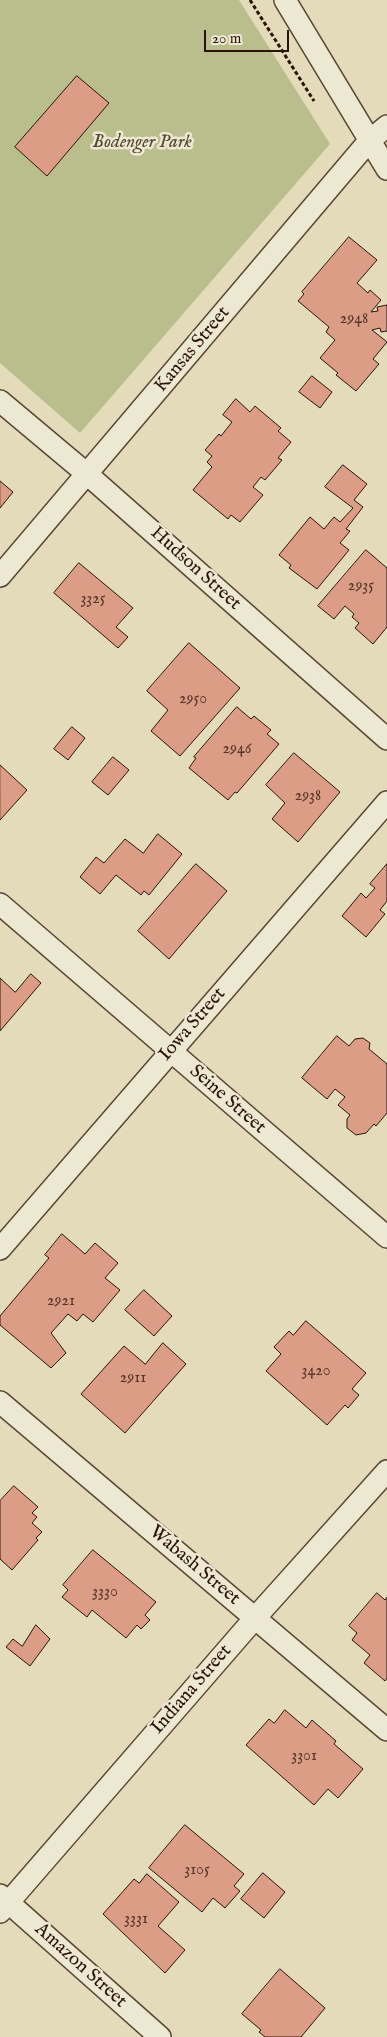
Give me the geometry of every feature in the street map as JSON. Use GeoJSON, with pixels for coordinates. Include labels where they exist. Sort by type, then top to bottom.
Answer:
{"type":"FeatureCollection","features":[{"type":"Feature","properties":{"kind":"street"},"geometry":{"type":"LineString","coordinates":[[285,0],[387,170]]}},
{"type":"Feature","properties":{"kind":"street","name":"Kansas Street"},"geometry":{"type":"LineString","coordinates":[[0,576],[369,141],[387,126]]}},
{"type":"Feature","properties":{"kind":"street","name":"Hudson Street"},"geometry":{"type":"LineString","coordinates":[[0,402],[87,474],[387,739]]}},
{"type":"Feature","properties":{"kind":"street","name":"Iowa Street"},"geometry":{"type":"LineString","coordinates":[[0,1248],[387,802]]}},
{"type":"Feature","properties":{"kind":"street","name":"Seine Street"},"geometry":{"type":"LineString","coordinates":[[0,904],[387,1237]]}},
{"type":"Feature","properties":{"kind":"street","name":"Wabash Street"},"geometry":{"type":"LineString","coordinates":[[0,1402],[387,1730]]}},
{"type":"Feature","properties":{"kind":"street","name":"Indiana Street"},"geometry":{"type":"LineString","coordinates":[[3,1903],[387,1471]]}},
{"type":"Feature","properties":{"kind":"street","name":"Amazon Street"},"geometry":{"type":"LineString","coordinates":[[3,1903],[160,2037]]}},
{"type":"Feature","properties":{"kind":"path"},"geometry":{"type":"LineString","coordinates":[[250,0],[318,108]]}},
{"type":"Feature","properties":{"kind":"green space","name":"Bodenger Park"},"geometry":{"type":"Polygon","coordinates":[[[0,0],[239,0],[330,144],[80,433],[0,363],[0,0]]]}},
{"type":"Feature","properties":{"kind":"building"},"geometry":{"type":"Polygon","coordinates":[[[77,76],[109,103],[47,176],[15,147],[77,76]]]}},
{"type":"Feature","properties":{"kind":"building"},"geometry":{"type":"Polygon","coordinates":[[[349,237],[377,260],[357,283],[368,293],[370,290],[381,300],[371,312],[378,311],[377,307],[387,305],[387,331],[381,332],[380,328],[372,330],[387,342],[373,359],[379,364],[356,391],[336,375],[338,373],[320,358],[335,340],[326,332],[329,327],[298,301],[304,294],[302,292],[349,237]]]}},
{"type":"Feature","properties":{"kind":"building"},"geometry":{"type":"Polygon","coordinates":[[[312,376],[332,392],[320,408],[299,392],[312,376]]]}},
{"type":"Feature","properties":{"kind":"building"},"geometry":{"type":"Polygon","coordinates":[[[236,399],[250,412],[255,406],[281,428],[278,431],[291,442],[278,458],[282,460],[265,480],[261,477],[253,487],[263,495],[240,522],[231,515],[228,519],[193,490],[212,467],[207,462],[212,456],[205,450],[219,434],[221,436],[232,422],[223,415],[236,399]]]}},
{"type":"Feature","properties":{"kind":"building"},"geometry":{"type":"Polygon","coordinates":[[[343,465],[367,484],[354,500],[363,507],[346,529],[350,531],[340,543],[349,550],[317,589],[289,568],[291,565],[279,555],[310,517],[324,529],[334,517],[340,522],[353,508],[325,487],[343,465]]]}},
{"type":"Feature","properties":{"kind":"building"},"geometry":{"type":"Polygon","coordinates":[[[0,481],[13,492],[0,508],[0,481]]]}},
{"type":"Feature","properties":{"kind":"building"},"geometry":{"type":"Polygon","coordinates":[[[366,550],[387,568],[387,627],[373,644],[355,628],[359,623],[352,617],[354,614],[345,606],[334,619],[318,606],[366,550]]]}},
{"type":"Feature","properties":{"kind":"building"},"geometry":{"type":"Polygon","coordinates":[[[79,563],[133,608],[116,627],[128,637],[118,648],[54,593],[79,563]]]}},
{"type":"Feature","properties":{"kind":"building"},"geometry":{"type":"Polygon","coordinates":[[[189,643],[240,688],[180,756],[151,731],[168,710],[147,691],[189,643]]]}},
{"type":"Feature","properties":{"kind":"building"},"geometry":{"type":"Polygon","coordinates":[[[237,707],[251,719],[254,716],[271,730],[267,734],[279,744],[237,793],[235,792],[228,800],[189,768],[196,758],[194,757],[237,707]]]}},
{"type":"Feature","properties":{"kind":"building"},"geometry":{"type":"Polygon","coordinates":[[[72,727],[85,738],[68,760],[54,749],[72,727]]]}},
{"type":"Feature","properties":{"kind":"building"},"geometry":{"type":"Polygon","coordinates":[[[294,753],[340,792],[298,842],[272,819],[285,803],[266,785],[294,753]]]}},
{"type":"Feature","properties":{"kind":"building"},"geometry":{"type":"Polygon","coordinates":[[[113,757],[129,770],[108,795],[92,782],[113,757]]]}},
{"type":"Feature","properties":{"kind":"building"},"geometry":{"type":"Polygon","coordinates":[[[0,765],[27,790],[0,820],[0,765]]]}},
{"type":"Feature","properties":{"kind":"building"},"geometry":{"type":"Polygon","coordinates":[[[158,834],[182,854],[149,895],[144,891],[141,895],[116,875],[100,894],[80,877],[96,857],[104,863],[125,839],[143,853],[158,834]]]}},
{"type":"Feature","properties":{"kind":"building"},"geometry":{"type":"Polygon","coordinates":[[[196,864],[227,891],[169,959],[138,931],[196,864]]]}},
{"type":"Feature","properties":{"kind":"building"},"geometry":{"type":"Polygon","coordinates":[[[387,864],[387,901],[380,910],[385,914],[366,937],[342,916],[361,893],[366,898],[375,888],[370,884],[387,864]]]}},
{"type":"Feature","properties":{"kind":"building"},"geometry":{"type":"Polygon","coordinates":[[[31,974],[41,983],[0,1031],[0,978],[15,992],[31,974]]]}},
{"type":"Feature","properties":{"kind":"building"},"geometry":{"type":"Polygon","coordinates":[[[337,1036],[349,1046],[355,1039],[363,1038],[370,1043],[369,1049],[387,1064],[387,1113],[376,1126],[374,1124],[366,1133],[356,1135],[347,1128],[347,1119],[350,1115],[338,1105],[345,1097],[335,1089],[327,1099],[302,1078],[337,1036]]]}},
{"type":"Feature","properties":{"kind":"building"},"geometry":{"type":"Polygon","coordinates":[[[62,1234],[85,1254],[95,1243],[118,1263],[105,1278],[120,1290],[93,1322],[83,1314],[77,1321],[68,1314],[51,1333],[66,1353],[51,1368],[0,1325],[0,1316],[49,1258],[45,1255],[62,1234]]]}},
{"type":"Feature","properties":{"kind":"building"},"geometry":{"type":"Polygon","coordinates":[[[144,1290],[172,1316],[154,1336],[125,1310],[144,1290]]]}},
{"type":"Feature","properties":{"kind":"building"},"geometry":{"type":"Polygon","coordinates":[[[306,1321],[366,1373],[352,1389],[359,1395],[348,1408],[345,1405],[327,1425],[266,1371],[281,1354],[274,1347],[289,1331],[293,1335],[306,1321]]]}},
{"type":"Feature","properties":{"kind":"building"},"geometry":{"type":"Polygon","coordinates":[[[163,1343],[186,1364],[125,1433],[81,1394],[124,1346],[145,1364],[163,1343]]]}},
{"type":"Feature","properties":{"kind":"building"},"geometry":{"type":"Polygon","coordinates":[[[14,1486],[38,1507],[32,1513],[37,1517],[32,1523],[42,1532],[36,1538],[38,1540],[12,1570],[0,1559],[0,1501],[14,1486]]]}},
{"type":"Feature","properties":{"kind":"building"},"geometry":{"type":"Polygon","coordinates":[[[93,1550],[156,1602],[145,1615],[150,1620],[141,1629],[137,1625],[126,1638],[92,1610],[87,1617],[62,1597],[68,1590],[63,1585],[93,1550]]]}},
{"type":"Feature","properties":{"kind":"building"},"geometry":{"type":"Polygon","coordinates":[[[377,1593],[385,1600],[387,1597],[387,1678],[385,1681],[364,1663],[370,1655],[352,1640],[357,1633],[349,1626],[377,1593]]]}},
{"type":"Feature","properties":{"kind":"building"},"geometry":{"type":"Polygon","coordinates":[[[36,1625],[50,1639],[30,1666],[6,1647],[13,1639],[22,1646],[36,1625]]]}},
{"type":"Feature","properties":{"kind":"building"},"geometry":{"type":"Polygon","coordinates":[[[285,1710],[306,1728],[312,1720],[336,1741],[334,1744],[363,1769],[338,1798],[328,1789],[314,1805],[246,1745],[269,1719],[274,1723],[285,1710]]]}},
{"type":"Feature","properties":{"kind":"building"},"geometry":{"type":"Polygon","coordinates":[[[185,1825],[244,1874],[234,1886],[240,1891],[225,1908],[213,1898],[202,1912],[149,1868],[185,1825]]]}},
{"type":"Feature","properties":{"kind":"building"},"geometry":{"type":"Polygon","coordinates":[[[263,1873],[285,1892],[264,1918],[241,1899],[263,1873]]]}},
{"type":"Feature","properties":{"kind":"building"},"geometry":{"type":"Polygon","coordinates":[[[147,1874],[179,1902],[158,1926],[185,1950],[165,1973],[103,1914],[134,1879],[139,1883],[147,1874]]]}},
{"type":"Feature","properties":{"kind":"building"},"geometry":{"type":"Polygon","coordinates":[[[280,1969],[325,2008],[301,2037],[265,2037],[259,2032],[261,2030],[242,2014],[280,1969]]]}}]}
